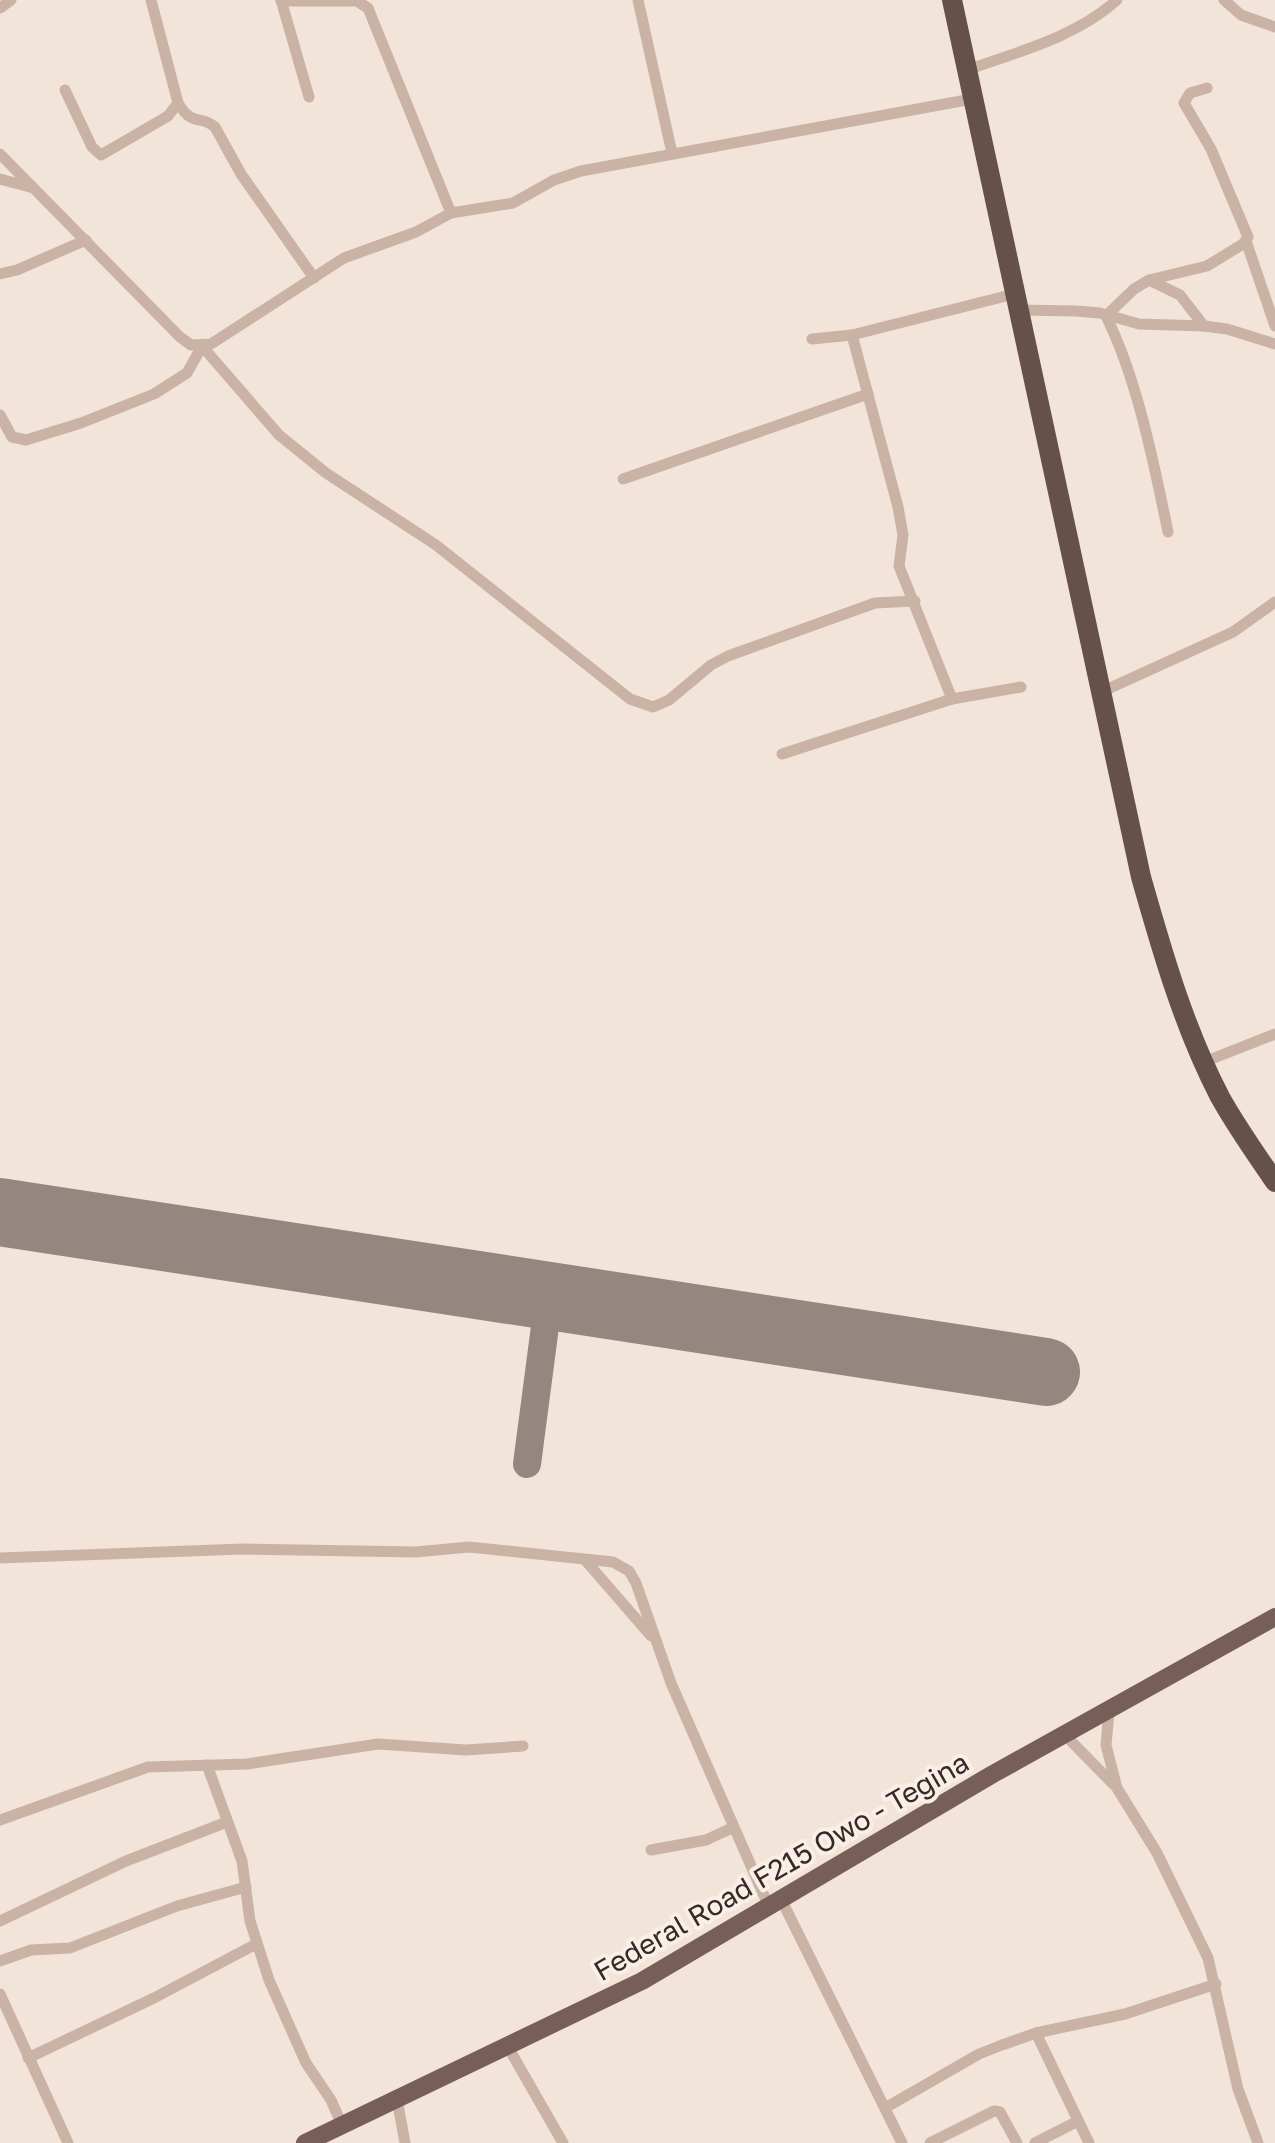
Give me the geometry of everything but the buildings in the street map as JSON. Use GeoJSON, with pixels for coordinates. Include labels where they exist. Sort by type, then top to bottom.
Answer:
{"type":"FeatureCollection","features":[{"type":"Feature","properties":{"kind":"highway"},"geometry":{"type":"LineString","coordinates":[[952,0],[1066,518],[1099,693],[1150,912],[1204,1062],[1221,1098],[1275,1182]]}},
{"type":"Feature","properties":{"kind":"main road","name":"Federal Road F215 Owo - Tegina"},"geometry":{"type":"LineString","coordinates":[[305,2143],[642,1981],[993,1774],[1275,1616]]}},
{"type":"Feature","properties":{"kind":"street"},"geometry":{"type":"LineString","coordinates":[[0,8],[11,0]]}},
{"type":"Feature","properties":{"kind":"street"},"geometry":{"type":"LineString","coordinates":[[151,0],[178,102],[191,120],[210,122],[215,127],[240,174],[314,278]]}},
{"type":"Feature","properties":{"kind":"street"},"geometry":{"type":"LineString","coordinates":[[638,0],[672,153]]}},
{"type":"Feature","properties":{"kind":"street"},"geometry":{"type":"LineString","coordinates":[[967,70],[1058,37],[1116,0]]}},
{"type":"Feature","properties":{"kind":"street"},"geometry":{"type":"LineString","coordinates":[[1224,0],[1241,15],[1275,28]]}},
{"type":"Feature","properties":{"kind":"street"},"geometry":{"type":"LineString","coordinates":[[309,98],[281,1],[357,1],[368,8],[452,213]]}},
{"type":"Feature","properties":{"kind":"street"},"geometry":{"type":"LineString","coordinates":[[1207,88],[1190,94],[1184,103],[1211,149],[1244,222],[1246,240],[1275,326]]}},
{"type":"Feature","properties":{"kind":"street"},"geometry":{"type":"LineString","coordinates":[[66,90],[92,147],[101,155],[168,116],[178,102]]}},
{"type":"Feature","properties":{"kind":"street"},"geometry":{"type":"LineString","coordinates":[[0,154],[180,337],[191,345],[202,346],[231,333],[344,258],[416,232],[452,213],[513,203],[581,170],[972,98]]}},
{"type":"Feature","properties":{"kind":"street"},"geometry":{"type":"LineString","coordinates":[[0,179],[32,188]]}},
{"type":"Feature","properties":{"kind":"street"},"geometry":{"type":"LineString","coordinates":[[0,274],[86,240]]}},
{"type":"Feature","properties":{"kind":"street"},"geometry":{"type":"LineString","coordinates":[[1106,316],[1148,280],[1194,271],[1246,240]]}},
{"type":"Feature","properties":{"kind":"street"},"geometry":{"type":"LineString","coordinates":[[1148,280],[1180,295],[1204,326]]}},
{"type":"Feature","properties":{"kind":"street"},"geometry":{"type":"LineString","coordinates":[[812,339],[852,335],[1016,302],[1138,324],[1227,329],[1275,344]]}},
{"type":"Feature","properties":{"kind":"street"},"geometry":{"type":"LineString","coordinates":[[1106,316],[1154,463],[1168,532]]}},
{"type":"Feature","properties":{"kind":"street"},"geometry":{"type":"LineString","coordinates":[[852,335],[898,507],[903,535],[899,566],[952,699]]}},
{"type":"Feature","properties":{"kind":"street"},"geometry":{"type":"LineString","coordinates":[[0,415],[12,437],[26,440],[81,423],[154,394],[188,372],[202,346]]}},
{"type":"Feature","properties":{"kind":"street"},"geometry":{"type":"LineString","coordinates":[[202,346],[278,434],[326,473],[436,545],[643,706],[669,700],[728,656],[875,603],[914,600]]}},
{"type":"Feature","properties":{"kind":"street"},"geometry":{"type":"LineString","coordinates":[[623,479],[868,394]]}},
{"type":"Feature","properties":{"kind":"street"},"geometry":{"type":"LineString","coordinates":[[1099,693],[1233,632],[1275,602]]}},
{"type":"Feature","properties":{"kind":"street"},"geometry":{"type":"LineString","coordinates":[[782,754],[952,699],[1021,687]]}},
{"type":"Feature","properties":{"kind":"street"},"geometry":{"type":"LineString","coordinates":[[1204,1062],[1275,1034]]}},
{"type":"Feature","properties":{"kind":"street"},"geometry":{"type":"LineString","coordinates":[[0,1558],[243,1549],[416,1552],[468,1547],[613,1562],[629,1571],[732,1828],[902,2143]]}},
{"type":"Feature","properties":{"kind":"street"},"geometry":{"type":"LineString","coordinates":[[586,1561],[654,1639]]}},
{"type":"Feature","properties":{"kind":"street"},"geometry":{"type":"LineString","coordinates":[[1110,1711],[1106,1745],[1117,1788]]}},
{"type":"Feature","properties":{"kind":"street"},"geometry":{"type":"LineString","coordinates":[[1066,1736],[1117,1788],[1183,1904],[1208,1958],[1238,2089],[1258,2143]]}},
{"type":"Feature","properties":{"kind":"street"},"geometry":{"type":"LineString","coordinates":[[0,1820],[136,1769],[286,1760],[378,1744],[466,1750],[523,1746]]}},
{"type":"Feature","properties":{"kind":"street"},"geometry":{"type":"LineString","coordinates":[[207,1765],[242,1860],[256,1944],[298,2048],[342,2125]]}},
{"type":"Feature","properties":{"kind":"street"},"geometry":{"type":"LineString","coordinates":[[0,1920],[126,1861],[227,1822]]}},
{"type":"Feature","properties":{"kind":"street"},"geometry":{"type":"LineString","coordinates":[[651,1850],[706,1840],[732,1828]]}},
{"type":"Feature","properties":{"kind":"street"},"geometry":{"type":"LineString","coordinates":[[0,1961],[31,1950],[70,1948],[177,1906],[246,1887]]}},
{"type":"Feature","properties":{"kind":"street"},"geometry":{"type":"LineString","coordinates":[[28,2058],[256,1944]]}},
{"type":"Feature","properties":{"kind":"street"},"geometry":{"type":"LineString","coordinates":[[885,2108],[979,2054],[1036,2033],[1125,2014],[1216,1984]]}},
{"type":"Feature","properties":{"kind":"street"},"geometry":{"type":"LineString","coordinates":[[0,1994],[68,2143]]}},
{"type":"Feature","properties":{"kind":"street"},"geometry":{"type":"LineString","coordinates":[[1036,2033],[1090,2143]]}},
{"type":"Feature","properties":{"kind":"street"},"geometry":{"type":"LineString","coordinates":[[508,2047],[563,2143]]}},
{"type":"Feature","properties":{"kind":"street"},"geometry":{"type":"LineString","coordinates":[[397,2099],[405,2143]]}},
{"type":"Feature","properties":{"kind":"street"},"geometry":{"type":"LineString","coordinates":[[930,2143],[994,2111],[1000,2112],[1017,2143]]}},
{"type":"Feature","properties":{"kind":"street"},"geometry":{"type":"LineString","coordinates":[[1034,2143],[1078,2121]]}},
{"type":"Feature","properties":{"kind":"taxiway"},"geometry":{"type":"LineString","coordinates":[[527,1464],[549,1296]]}},
{"type":"Feature","properties":{"kind":"runway"},"geometry":{"type":"LineString","coordinates":[[0,1212],[1046,1372]]}}]}
